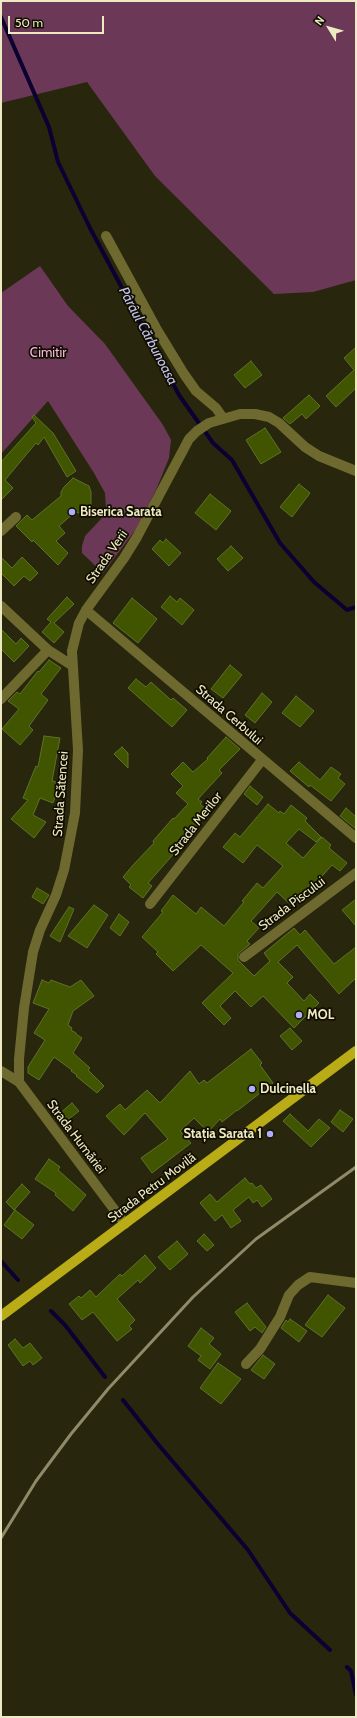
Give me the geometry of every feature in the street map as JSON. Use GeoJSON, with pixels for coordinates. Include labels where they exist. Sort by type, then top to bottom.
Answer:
{"type":"FeatureCollection","features":[{"type":"Feature","properties":{"kind":"main road","name":"Strada Petru Movilă"},"geometry":{"type":"LineString","coordinates":[[1,1316],[356,1051]]}},
{"type":"Feature","properties":{"kind":"street"},"geometry":{"type":"LineString","coordinates":[[106,236],[156,328],[184,374],[196,390],[216,408],[223,418]]}},
{"type":"Feature","properties":{"kind":"street","name":"Strada Verii"},"geometry":{"type":"LineString","coordinates":[[73,666],[72,651],[74,637],[79,623],[86,610],[124,558],[137,537],[184,447],[197,431],[209,423],[240,414],[255,414],[269,417],[279,423],[305,447],[319,456],[356,471]]}},
{"type":"Feature","properties":{"kind":"street"},"geometry":{"type":"LineString","coordinates":[[1,531],[16,517]]}},
{"type":"Feature","properties":{"kind":"street"},"geometry":{"type":"LineString","coordinates":[[1,606],[48,650],[73,666]]}},
{"type":"Feature","properties":{"kind":"street","name":"Strada Cerbului"},"geometry":{"type":"LineString","coordinates":[[86,610],[356,838]]}},
{"type":"Feature","properties":{"kind":"street"},"geometry":{"type":"LineString","coordinates":[[1,699],[48,650]]}},
{"type":"Feature","properties":{"kind":"street","name":"Strada Sătencei"},"geometry":{"type":"LineString","coordinates":[[19,1082],[19,1059],[24,1008],[33,952],[40,930],[56,895],[64,870],[75,813],[78,750],[73,666]]}},
{"type":"Feature","properties":{"kind":"street","name":"Strada Merilor"},"geometry":{"type":"LineString","coordinates":[[150,904],[262,760]]}},
{"type":"Feature","properties":{"kind":"street","name":"Strada Piscului"},"geometry":{"type":"LineString","coordinates":[[244,957],[356,873]]}},
{"type":"Feature","properties":{"kind":"street","name":"Strada Humăriei"},"geometry":{"type":"LineString","coordinates":[[1,1071],[19,1082],[125,1224]]}},
{"type":"Feature","properties":{"kind":"street"},"geometry":{"type":"LineString","coordinates":[[246,1364],[260,1349],[280,1317],[290,1295],[298,1285],[310,1277],[356,1283]]}},
{"type":"Feature","properties":{"kind":"green space"},"geometry":{"type":"Polygon","coordinates":[[[1,1],[356,1],[356,280],[313,292],[274,294],[155,176],[87,82],[1,103],[1,1]]]}},
{"type":"Feature","properties":{"kind":"green space","name":"Cimitir"},"geometry":{"type":"Polygon","coordinates":[[[40,266],[68,306],[105,344],[163,425],[171,440],[169,458],[156,490],[136,529],[103,573],[82,553],[82,546],[85,536],[101,519],[106,508],[105,493],[48,401],[1,454],[1,293],[40,266]]]}},
{"type":"Feature","properties":{"kind":"building"},"geometry":{"type":"Polygon","coordinates":[[[356,347],[356,388],[336,407],[326,396],[354,370],[344,358],[356,347]]]}},
{"type":"Feature","properties":{"kind":"building"},"geometry":{"type":"Polygon","coordinates":[[[251,361],[262,375],[245,388],[234,375],[251,361]]]}},
{"type":"Feature","properties":{"kind":"building"},"geometry":{"type":"Polygon","coordinates":[[[309,395],[320,406],[306,419],[302,414],[290,424],[283,418],[309,395]]]}},
{"type":"Feature","properties":{"kind":"building"},"geometry":{"type":"Polygon","coordinates":[[[34,415],[53,433],[76,471],[67,477],[44,437],[38,445],[36,443],[5,480],[13,488],[1,500],[1,462],[36,423],[32,417],[34,415]]]}},
{"type":"Feature","properties":{"kind":"building"},"geometry":{"type":"Polygon","coordinates":[[[265,428],[281,452],[261,464],[246,440],[265,428]]]}},
{"type":"Feature","properties":{"kind":"building"},"geometry":{"type":"Polygon","coordinates":[[[73,478],[89,486],[91,492],[91,505],[84,511],[82,510],[79,513],[75,512],[59,526],[65,533],[56,541],[68,553],[58,565],[33,540],[32,542],[16,526],[27,515],[32,520],[61,496],[61,492],[64,487],[73,478]]]}},
{"type":"Feature","properties":{"kind":"building"},"geometry":{"type":"Polygon","coordinates":[[[299,484],[310,493],[292,517],[280,507],[299,484]]]}},
{"type":"Feature","properties":{"kind":"building"},"geometry":{"type":"Polygon","coordinates":[[[210,494],[231,511],[216,530],[195,513],[210,494]]]}},
{"type":"Feature","properties":{"kind":"building"},"geometry":{"type":"Polygon","coordinates":[[[166,539],[181,553],[169,566],[152,549],[160,540],[163,543],[166,539]]]}},
{"type":"Feature","properties":{"kind":"building"},"geometry":{"type":"Polygon","coordinates":[[[231,546],[243,558],[228,571],[217,559],[231,546]]]}},
{"type":"Feature","properties":{"kind":"building"},"geometry":{"type":"Polygon","coordinates":[[[1,557],[12,568],[22,557],[38,573],[30,581],[24,576],[14,586],[1,573],[1,557]]]}},
{"type":"Feature","properties":{"kind":"building"},"geometry":{"type":"Polygon","coordinates":[[[170,596],[177,602],[180,598],[194,610],[182,625],[161,607],[170,596]]]}},
{"type":"Feature","properties":{"kind":"building"},"geometry":{"type":"Polygon","coordinates":[[[67,597],[74,604],[54,623],[64,632],[54,643],[42,632],[51,622],[47,619],[67,597]]]}},
{"type":"Feature","properties":{"kind":"building"},"geometry":{"type":"Polygon","coordinates":[[[132,598],[157,619],[138,643],[113,623],[132,598]]]}},
{"type":"Feature","properties":{"kind":"building"},"geometry":{"type":"Polygon","coordinates":[[[1,629],[16,644],[21,638],[29,646],[14,662],[1,649],[1,629]]]}},
{"type":"Feature","properties":{"kind":"building"},"geometry":{"type":"Polygon","coordinates":[[[49,660],[61,668],[41,694],[48,700],[29,726],[33,730],[20,745],[2,729],[19,709],[8,701],[17,692],[20,694],[38,671],[39,672],[49,660]]]}},
{"type":"Feature","properties":{"kind":"building"},"geometry":{"type":"Polygon","coordinates":[[[230,665],[242,675],[223,698],[211,689],[230,665]]]}},
{"type":"Feature","properties":{"kind":"building"},"geometry":{"type":"Polygon","coordinates":[[[136,679],[146,687],[151,682],[171,700],[173,698],[187,710],[172,727],[128,688],[136,679]]]}},
{"type":"Feature","properties":{"kind":"building"},"geometry":{"type":"Polygon","coordinates":[[[262,693],[272,702],[255,723],[245,715],[262,693]]]}},
{"type":"Feature","properties":{"kind":"building"},"geometry":{"type":"Polygon","coordinates":[[[296,696],[314,711],[300,727],[282,713],[296,696]]]}},
{"type":"Feature","properties":{"kind":"building"},"geometry":{"type":"Polygon","coordinates":[[[44,736],[60,738],[52,781],[60,783],[53,803],[40,798],[33,815],[46,822],[34,838],[11,819],[28,800],[23,798],[36,766],[38,767],[44,736]]]}},
{"type":"Feature","properties":{"kind":"building"},"geometry":{"type":"Polygon","coordinates":[[[226,737],[240,749],[219,770],[222,773],[198,799],[202,802],[200,804],[207,810],[196,822],[199,825],[148,883],[152,886],[143,898],[129,887],[131,885],[123,877],[154,843],[153,841],[173,818],[174,819],[188,804],[176,793],[183,786],[171,774],[183,762],[193,772],[208,759],[207,758],[226,737]]]}},
{"type":"Feature","properties":{"kind":"building"},"geometry":{"type":"Polygon","coordinates":[[[122,747],[128,753],[128,768],[114,754],[122,747]]]}},
{"type":"Feature","properties":{"kind":"building"},"geometry":{"type":"Polygon","coordinates":[[[299,762],[320,780],[331,767],[341,774],[338,778],[345,784],[331,801],[310,785],[309,787],[290,771],[299,762]]]}},
{"type":"Feature","properties":{"kind":"building"},"geometry":{"type":"Polygon","coordinates":[[[250,786],[263,797],[257,805],[244,794],[250,786]]]}},
{"type":"Feature","properties":{"kind":"building"},"geometry":{"type":"Polygon","coordinates":[[[268,804],[279,813],[280,811],[284,814],[291,805],[307,818],[305,821],[321,837],[316,842],[299,829],[286,843],[303,858],[322,837],[331,845],[329,848],[347,863],[340,871],[332,865],[315,884],[314,882],[311,884],[292,906],[277,892],[251,921],[259,928],[247,941],[250,944],[238,954],[238,960],[254,976],[270,961],[264,953],[294,928],[300,935],[305,930],[334,964],[356,947],[356,978],[339,994],[297,945],[278,962],[293,977],[287,983],[304,1001],[310,994],[319,1003],[294,1028],[263,996],[251,1007],[235,991],[220,1006],[231,1018],[224,1025],[202,1003],[233,973],[201,945],[173,971],[156,954],[158,952],[142,937],[163,912],[161,911],[173,895],[196,914],[201,907],[224,926],[244,902],[242,901],[257,883],[263,888],[283,866],[257,845],[243,863],[223,847],[235,833],[240,837],[268,804]]]}},
{"type":"Feature","properties":{"kind":"building"},"geometry":{"type":"Polygon","coordinates":[[[346,808],[356,817],[356,829],[340,816],[346,808]]]}},
{"type":"Feature","properties":{"kind":"building"},"geometry":{"type":"Polygon","coordinates":[[[37,888],[49,895],[43,904],[32,897],[37,888]]]}},
{"type":"Feature","properties":{"kind":"building"},"geometry":{"type":"Polygon","coordinates":[[[356,899],[356,926],[342,910],[356,899]]]}},
{"type":"Feature","properties":{"kind":"building"},"geometry":{"type":"Polygon","coordinates":[[[94,905],[108,915],[87,948],[68,936],[94,905]]]}},
{"type":"Feature","properties":{"kind":"building"},"geometry":{"type":"Polygon","coordinates":[[[69,907],[74,909],[60,942],[50,936],[69,907]]]}},
{"type":"Feature","properties":{"kind":"building"},"geometry":{"type":"Polygon","coordinates":[[[119,914],[129,922],[120,936],[110,928],[119,914]]]}},
{"type":"Feature","properties":{"kind":"building"},"geometry":{"type":"Polygon","coordinates":[[[42,980],[49,983],[51,980],[70,987],[81,980],[94,996],[73,1011],[68,1025],[72,1028],[71,1030],[82,1038],[73,1053],[90,1068],[88,1070],[104,1086],[97,1093],[76,1076],[77,1075],[71,1071],[72,1070],[54,1057],[39,1080],[28,1073],[28,1067],[45,1040],[34,1033],[49,1009],[33,1003],[42,980]]]}},
{"type":"Feature","properties":{"kind":"building"},"geometry":{"type":"Polygon","coordinates":[[[290,1028],[302,1041],[292,1050],[280,1036],[290,1028]]]}},
{"type":"Feature","properties":{"kind":"building"},"geometry":{"type":"Polygon","coordinates":[[[251,1049],[262,1063],[260,1065],[273,1083],[222,1122],[220,1119],[208,1132],[194,1118],[180,1131],[191,1143],[152,1173],[141,1158],[168,1139],[145,1113],[124,1135],[106,1116],[120,1104],[125,1110],[147,1090],[160,1103],[190,1071],[199,1084],[204,1080],[207,1083],[251,1049]]]}},
{"type":"Feature","properties":{"kind":"building"},"geometry":{"type":"Polygon","coordinates":[[[72,1103],[79,1111],[65,1122],[59,1114],[72,1103]]]}},
{"type":"Feature","properties":{"kind":"building"},"geometry":{"type":"Polygon","coordinates":[[[340,1110],[353,1119],[343,1132],[331,1122],[340,1110]]]}},
{"type":"Feature","properties":{"kind":"building"},"geometry":{"type":"Polygon","coordinates":[[[290,1114],[308,1131],[319,1119],[330,1128],[311,1147],[283,1121],[290,1114]]]}},
{"type":"Feature","properties":{"kind":"building"},"geometry":{"type":"Polygon","coordinates":[[[49,1159],[60,1167],[58,1170],[86,1195],[73,1211],[55,1195],[56,1193],[35,1179],[49,1159]]]}},
{"type":"Feature","properties":{"kind":"building"},"geometry":{"type":"Polygon","coordinates":[[[245,1178],[256,1188],[261,1185],[272,1199],[262,1207],[257,1200],[253,1203],[249,1197],[233,1210],[241,1221],[231,1228],[222,1215],[215,1221],[200,1203],[210,1194],[217,1202],[245,1178]]]}},
{"type":"Feature","properties":{"kind":"building"},"geometry":{"type":"Polygon","coordinates":[[[22,1184],[30,1192],[14,1210],[6,1202],[22,1184]]]}},
{"type":"Feature","properties":{"kind":"building"},"geometry":{"type":"Polygon","coordinates":[[[15,1210],[34,1225],[22,1239],[4,1225],[15,1210]]]}},
{"type":"Feature","properties":{"kind":"building"},"geometry":{"type":"Polygon","coordinates":[[[204,1234],[214,1245],[207,1251],[197,1241],[204,1234]]]}},
{"type":"Feature","properties":{"kind":"building"},"geometry":{"type":"Polygon","coordinates":[[[177,1241],[188,1254],[170,1270],[158,1257],[177,1241]]]}},
{"type":"Feature","properties":{"kind":"building"},"geometry":{"type":"Polygon","coordinates":[[[145,1255],[156,1268],[140,1283],[138,1280],[117,1299],[135,1320],[129,1326],[132,1329],[117,1341],[93,1312],[82,1320],[69,1304],[79,1296],[81,1298],[90,1290],[96,1297],[120,1274],[122,1276],[145,1255]]]}},
{"type":"Feature","properties":{"kind":"building"},"geometry":{"type":"Polygon","coordinates":[[[328,1295],[345,1308],[322,1337],[305,1325],[328,1295]]]}},
{"type":"Feature","properties":{"kind":"building"},"geometry":{"type":"Polygon","coordinates":[[[247,1303],[266,1327],[262,1333],[255,1327],[250,1331],[235,1312],[247,1303]]]}},
{"type":"Feature","properties":{"kind":"building"},"geometry":{"type":"Polygon","coordinates":[[[290,1319],[307,1331],[299,1342],[281,1328],[286,1320],[288,1322],[290,1319]]]}},
{"type":"Feature","properties":{"kind":"building"},"geometry":{"type":"Polygon","coordinates":[[[201,1328],[214,1338],[209,1344],[221,1354],[210,1369],[198,1360],[201,1356],[188,1346],[201,1328]]]}},
{"type":"Feature","properties":{"kind":"building"},"geometry":{"type":"Polygon","coordinates":[[[15,1339],[23,1348],[30,1343],[42,1358],[33,1365],[30,1361],[23,1366],[8,1345],[15,1339]]]}},
{"type":"Feature","properties":{"kind":"building"},"geometry":{"type":"Polygon","coordinates":[[[263,1355],[275,1364],[264,1379],[251,1370],[263,1355]]]}},
{"type":"Feature","properties":{"kind":"building"},"geometry":{"type":"Polygon","coordinates":[[[218,1363],[241,1379],[221,1404],[200,1388],[218,1363]]]}},
{"type":"Feature","properties":{"kind":"waterway","name":"Pârâul Cărbunoasa"},"geometry":{"type":"LineString","coordinates":[[1,17],[49,127],[58,162],[90,228],[179,395],[213,443],[232,460],[280,543],[314,582],[347,610],[356,607]]}},
{"type":"Feature","properties":{"kind":"waterway"},"geometry":{"type":"LineString","coordinates":[[1,1261],[18,1280]]}},
{"type":"Feature","properties":{"kind":"waterway"},"geometry":{"type":"LineString","coordinates":[[51,1311],[65,1325],[105,1377]]}},
{"type":"Feature","properties":{"kind":"waterway"},"geometry":{"type":"LineString","coordinates":[[123,1400],[157,1443],[248,1550],[290,1613],[330,1650]]}},
{"type":"Feature","properties":{"kind":"waterway"},"geometry":{"type":"LineString","coordinates":[[347,1667],[351,1671],[356,1695]]}},
{"type":"Feature","properties":{"kind":"railway"},"geometry":{"type":"LineString","coordinates":[[1,1538],[36,1481],[71,1434],[108,1389],[193,1297],[256,1239],[356,1167]]}},
{"type":"Feature","properties":{"kind":"place","name":"Biserica Sarata"},"geometry":{"type":"Point","coordinates":[72,512]}},
{"type":"Feature","properties":{"kind":"place","name":"MOL"},"geometry":{"type":"Point","coordinates":[299,1015]}},
{"type":"Feature","properties":{"kind":"place","name":"Dulcinella"},"geometry":{"type":"Point","coordinates":[252,1089]}},
{"type":"Feature","properties":{"kind":"place","name":"Stația Sarata 1"},"geometry":{"type":"Point","coordinates":[270,1134]}}]}
